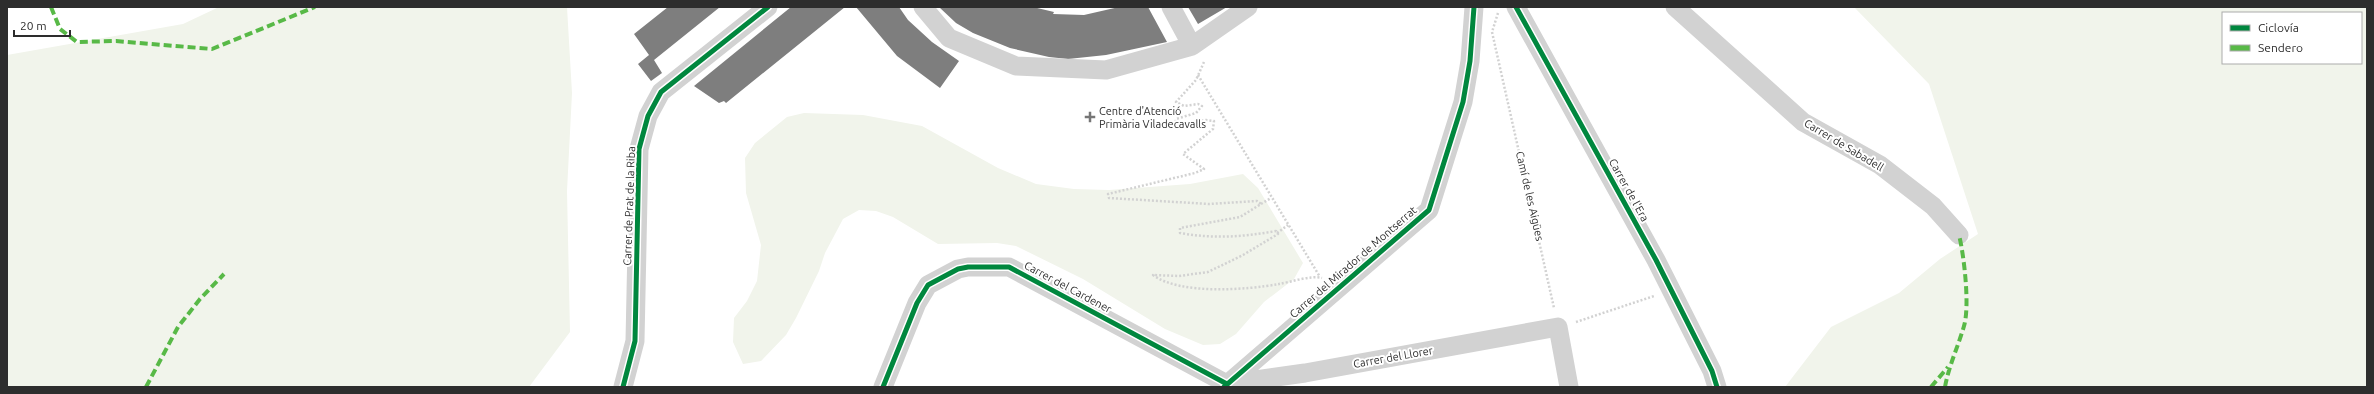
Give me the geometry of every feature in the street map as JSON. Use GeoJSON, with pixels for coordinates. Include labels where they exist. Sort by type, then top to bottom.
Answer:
{"type":"FeatureCollection","features":[{"type":"Feature","properties":{"kind":"street","name":"Carrer de Prat de la Riba"},"geometry":{"type":"LineString","coordinates":[[623,387],[635,341],[639,149],[648,116],[661,92],[768,7]]}},
{"type":"Feature","properties":{"kind":"street"},"geometry":{"type":"LineString","coordinates":[[923,7],[949,38],[1016,66],[1106,70],[1192,46],[1248,7]]}},
{"type":"Feature","properties":{"kind":"street"},"geometry":{"type":"LineString","coordinates":[[1171,7],[1192,46]]}},
{"type":"Feature","properties":{"kind":"street","name":"Carrer del Mirador de Montserrat"},"geometry":{"type":"LineString","coordinates":[[1227,386],[1429,210],[1463,102],[1470,61],[1474,7]]}},
{"type":"Feature","properties":{"kind":"street","name":"Carrer de l'Era"},"geometry":{"type":"LineString","coordinates":[[1516,7],[1671,290],[1712,371],[1717,387]]}},
{"type":"Feature","properties":{"kind":"street","name":"Carrer de Sabadell"},"geometry":{"type":"LineString","coordinates":[[1675,7],[1803,122],[1880,165],[1933,206],[1959,235]]}},
{"type":"Feature","properties":{"kind":"street","name":"Carrer del Cardener"},"geometry":{"type":"LineString","coordinates":[[883,387],[917,303],[928,285],[958,269],[968,267],[1010,267],[1227,386]]}},
{"type":"Feature","properties":{"kind":"street"},"geometry":{"type":"LineString","coordinates":[[1558,327],[1569,387]]}},
{"type":"Feature","properties":{"kind":"street","name":"Carrer del Llorer"},"geometry":{"type":"LineString","coordinates":[[1227,386],[1558,327]]}},
{"type":"Feature","properties":{"kind":"path"},"geometry":{"type":"LineString","coordinates":[[1206,59],[1198,74],[1176,102],[1184,106],[1198,104],[1202,106],[1196,113],[1176,119],[1175,125],[1206,120],[1214,121],[1213,129],[1183,154],[1204,169],[1195,173],[1108,194],[1109,198],[1209,204],[1257,201],[1260,205]]}},
{"type":"Feature","properties":{"kind":"path"},"geometry":{"type":"LineString","coordinates":[[1198,74],[1271,198],[1320,277],[1327,282]]}},
{"type":"Feature","properties":{"kind":"path"},"geometry":{"type":"LineString","coordinates":[[1271,198],[1240,217],[1180,228],[1180,233],[1199,236],[1238,238],[1277,232]]}},
{"type":"Feature","properties":{"kind":"path"},"geometry":{"type":"LineString","coordinates":[[1288,225],[1277,232],[1278,234],[1243,255],[1208,272],[1180,276],[1153,275],[1162,282],[1194,289],[1267,286],[1320,277]]}},
{"type":"Feature","properties":{"kind":"path"},"geometry":{"type":"LineString","coordinates":[[1558,327],[1671,290]]}},
{"type":"Feature","properties":{"kind":"shaded area"},"geometry":{"type":"Polygon","coordinates":[[[219,7],[567,7],[572,93],[567,191],[570,332],[529,387],[7,387],[7,55],[183,24],[219,7]]]}},
{"type":"Feature","properties":{"kind":"shaded area"},"geometry":{"type":"Polygon","coordinates":[[[1854,7],[2367,7],[2367,387],[1785,387],[1831,327],[1899,293],[1940,259],[1978,234],[1929,84],[1854,7]]]}},
{"type":"Feature","properties":{"kind":"shaded area"},"geometry":{"type":"Polygon","coordinates":[[[804,113],[863,115],[922,126],[998,168],[1036,184],[1074,189],[1109,190],[1190,184],[1243,174],[1258,188],[1303,263],[1294,279],[1264,302],[1236,334],[1220,344],[1203,345],[1165,329],[1083,279],[1016,246],[997,243],[938,244],[893,217],[876,211],[859,210],[843,219],[825,253],[819,271],[796,318],[786,335],[761,361],[743,364],[733,342],[734,318],[747,301],[757,281],[761,245],[746,193],[745,158],[755,143],[787,117],[804,113]]]}},
{"type":"Feature","properties":{"kind":"building"},"geometry":{"type":"Polygon","coordinates":[[[668,7],[720,7],[654,60],[662,73],[651,81],[638,64],[649,55],[634,34],[668,7]]]}},
{"type":"Feature","properties":{"kind":"building"},"geometry":{"type":"Polygon","coordinates":[[[791,7],[845,7],[726,103],[724,101],[719,103],[694,86],[791,7]]]}},
{"type":"Feature","properties":{"kind":"building"},"geometry":{"type":"Polygon","coordinates":[[[856,7],[899,7],[908,20],[932,42],[959,61],[940,88],[897,56],[856,7]]]}},
{"type":"Feature","properties":{"kind":"building"},"geometry":{"type":"Polygon","coordinates":[[[939,7],[1033,7],[1054,12],[1053,14],[1084,15],[1119,7],[1148,7],[1167,42],[1106,55],[1068,59],[1049,57],[1010,48],[973,33],[956,23],[939,7]]]}},
{"type":"Feature","properties":{"kind":"building"},"geometry":{"type":"Polygon","coordinates":[[[1188,7],[1227,7],[1198,24],[1188,7]]]}},
{"type":"Feature","properties":{"kind":"marked path"},"geometry":{"type":"LineString","coordinates":[[51,7],[60,29],[77,42],[116,41],[212,49],[315,7]]}},
{"type":"Feature","properties":{"kind":"marked path"},"geometry":{"type":"LineString","coordinates":[[1945,387],[1966,317],[1966,280],[1959,235]]}},
{"type":"Feature","properties":{"kind":"marked path"},"geometry":{"type":"LineString","coordinates":[[146,387],[178,327],[200,299],[224,274]]}},
{"type":"Feature","properties":{"kind":"marked path"},"geometry":{"type":"LineString","coordinates":[[1931,387],[1948,367]]}},
{"type":"Feature","properties":{"kind":"cycle path"},"geometry":{"type":"LineString","coordinates":[[623,387],[635,341],[639,149],[648,116],[661,92],[768,7]]}},
{"type":"Feature","properties":{"kind":"cycle path"},"geometry":{"type":"LineString","coordinates":[[1224,387],[1429,210],[1463,102],[1470,61],[1474,7]]}},
{"type":"Feature","properties":{"kind":"cycle path"},"geometry":{"type":"LineString","coordinates":[[1516,7],[1656,260],[1712,371],[1717,387]]}},
{"type":"Feature","properties":{"kind":"cycle path"},"geometry":{"type":"LineString","coordinates":[[883,387],[917,303],[928,285],[958,269],[968,267],[1009,267],[1227,384]]}},
{"type":"Feature","properties":{"kind":"place","name":"Centre d'Atenció Primària Viladecavalls"},"geometry":{"type":"Point","coordinates":[1090,117]}}]}
